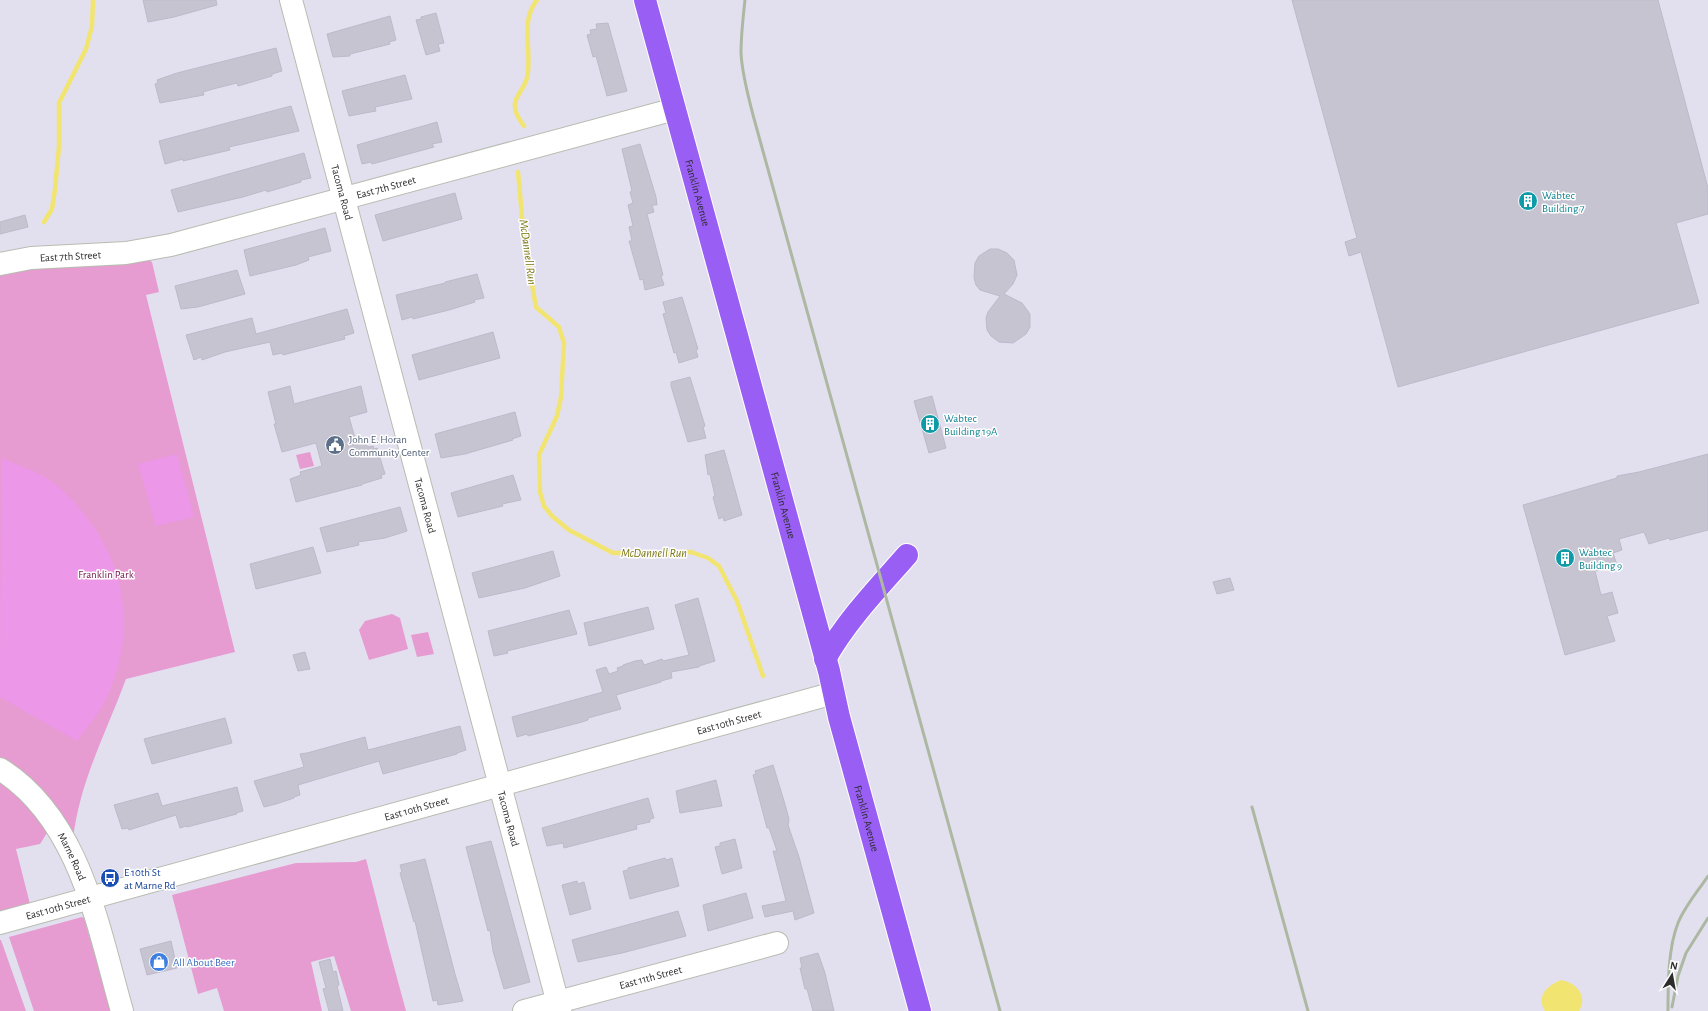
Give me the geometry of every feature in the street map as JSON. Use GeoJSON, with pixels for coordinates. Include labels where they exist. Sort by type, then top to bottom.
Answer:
{"type":"FeatureCollection","features":[{"type":"Feature","properties":{"kind":"main road","name":"Franklin Avenue"},"geometry":{"type":"LineString","coordinates":[[645,0],[920,1011]]}},
{"type":"Feature","properties":{"kind":"main road"},"geometry":{"type":"LineString","coordinates":[[825,658],[847,625],[907,555]]}},
{"type":"Feature","properties":{"kind":"street","name":"Tacoma Road"},"geometry":{"type":"LineString","coordinates":[[291,0],[559,1006]]}},
{"type":"Feature","properties":{"kind":"street","name":"East 7th Street"},"geometry":{"type":"LineString","coordinates":[[0,264],[37,257],[146,251],[674,109]]}},
{"type":"Feature","properties":{"kind":"street","name":"East 10th Street"},"geometry":{"type":"LineString","coordinates":[[0,923],[499,784],[834,693]]}},
{"type":"Feature","properties":{"kind":"street","name":"Marne Road"},"geometry":{"type":"LineString","coordinates":[[0,769],[28,789],[54,823],[78,867],[90,898],[122,1011]]}},
{"type":"Feature","properties":{"kind":"street","name":"East 11th Street"},"geometry":{"type":"LineString","coordinates":[[524,1011],[559,1006],[777,943]]}},
{"type":"Feature","properties":{"kind":"green space","name":"Franklin Park"},"geometry":{"type":"Polygon","coordinates":[[[147,259],[152,262],[159,292],[146,295],[235,652],[126,679],[81,797],[73,839],[0,759],[0,273],[16,270],[147,259]]]}},
{"type":"Feature","properties":{"kind":"green space"},"geometry":{"type":"Polygon","coordinates":[[[310,452],[314,466],[300,469],[296,455],[310,452]]]}},
{"type":"Feature","properties":{"kind":"green space"},"geometry":{"type":"Polygon","coordinates":[[[177,454],[194,517],[156,526],[138,464],[177,454]]]}},
{"type":"Feature","properties":{"kind":"green space"},"geometry":{"type":"Polygon","coordinates":[[[1,458],[50,480],[73,500],[102,539],[113,562],[120,586],[123,610],[123,634],[120,659],[113,683],[102,707],[77,741],[0,697],[1,458]]]}},
{"type":"Feature","properties":{"kind":"green space"},"geometry":{"type":"Polygon","coordinates":[[[392,614],[400,618],[408,649],[369,660],[359,630],[365,621],[392,614]]]}},
{"type":"Feature","properties":{"kind":"green space"},"geometry":{"type":"Polygon","coordinates":[[[428,632],[434,654],[417,657],[411,635],[428,632]]]}},
{"type":"Feature","properties":{"kind":"green space"},"geometry":{"type":"Polygon","coordinates":[[[0,778],[35,811],[47,833],[40,844],[16,849],[30,904],[0,912],[0,778]]]}},
{"type":"Feature","properties":{"kind":"green space"},"geometry":{"type":"Polygon","coordinates":[[[366,859],[406,1011],[351,1011],[334,956],[311,962],[322,1011],[224,1011],[217,988],[198,994],[172,895],[296,863],[356,862],[366,859]]]}},
{"type":"Feature","properties":{"kind":"green space"},"geometry":{"type":"Polygon","coordinates":[[[82,917],[84,918],[111,1011],[34,1011],[9,937],[82,917]]]}},
{"type":"Feature","properties":{"kind":"green space"},"geometry":{"type":"Polygon","coordinates":[[[1,940],[26,1011],[0,1011],[1,940]]]}},
{"type":"Feature","properties":{"kind":"shaded area"},"geometry":{"type":"Polygon","coordinates":[[[1561,980],[1572,984],[1579,991],[1582,1000],[1579,1011],[1545,1011],[1542,1006],[1541,1001],[1544,992],[1556,982],[1561,980]]]}},
{"type":"Feature","properties":{"kind":"building"},"geometry":{"type":"Polygon","coordinates":[[[143,0],[216,0],[217,5],[174,17],[148,22],[143,0]]]}},
{"type":"Feature","properties":{"kind":"building","name":"Wabtec Building 7"},"geometry":{"type":"Polygon","coordinates":[[[1292,0],[1658,0],[1708,188],[1708,214],[1676,223],[1699,303],[1398,387],[1361,252],[1349,256],[1345,242],[1357,238],[1292,0]]]}},
{"type":"Feature","properties":{"kind":"building"},"geometry":{"type":"Polygon","coordinates":[[[436,13],[444,43],[438,44],[440,51],[426,55],[416,20],[436,13]]]}},
{"type":"Feature","properties":{"kind":"building"},"geometry":{"type":"Polygon","coordinates":[[[390,16],[396,40],[389,42],[390,44],[350,54],[350,56],[333,57],[327,34],[390,16]]]}},
{"type":"Feature","properties":{"kind":"building"},"geometry":{"type":"Polygon","coordinates":[[[608,23],[627,91],[607,96],[596,56],[593,57],[587,35],[591,34],[590,30],[597,29],[596,24],[608,23]]]}},
{"type":"Feature","properties":{"kind":"building"},"geometry":{"type":"Polygon","coordinates":[[[276,48],[282,71],[272,74],[272,76],[238,86],[237,83],[213,89],[203,92],[204,95],[160,103],[155,84],[158,83],[157,80],[177,73],[276,48]]]}},
{"type":"Feature","properties":{"kind":"building"},"geometry":{"type":"Polygon","coordinates":[[[405,75],[412,99],[375,107],[376,111],[349,116],[342,91],[405,75]]]}},
{"type":"Feature","properties":{"kind":"building"},"geometry":{"type":"Polygon","coordinates":[[[291,106],[299,131],[229,147],[230,150],[165,164],[159,141],[291,106]]]}},
{"type":"Feature","properties":{"kind":"building"},"geometry":{"type":"Polygon","coordinates":[[[437,122],[442,142],[432,144],[434,147],[372,164],[371,162],[362,164],[357,145],[437,122]]]}},
{"type":"Feature","properties":{"kind":"building"},"geometry":{"type":"Polygon","coordinates":[[[640,144],[656,197],[657,205],[652,205],[654,212],[647,214],[663,275],[661,276],[664,285],[645,290],[643,279],[640,280],[629,241],[632,241],[629,227],[633,226],[628,205],[633,203],[630,192],[632,191],[622,149],[640,144]]]}},
{"type":"Feature","properties":{"kind":"building"},"geometry":{"type":"Polygon","coordinates":[[[304,153],[311,178],[267,192],[266,190],[243,197],[178,212],[171,190],[304,153]]]}},
{"type":"Feature","properties":{"kind":"building"},"geometry":{"type":"Polygon","coordinates":[[[455,193],[462,219],[383,241],[375,215],[455,193]]]}},
{"type":"Feature","properties":{"kind":"building"},"geometry":{"type":"Polygon","coordinates":[[[25,215],[28,227],[0,234],[0,222],[25,215]]]}},
{"type":"Feature","properties":{"kind":"building"},"geometry":{"type":"Polygon","coordinates":[[[325,228],[331,251],[308,257],[309,260],[296,265],[250,276],[244,250],[325,228]]]}},
{"type":"Feature","properties":{"kind":"building"},"geometry":{"type":"Polygon","coordinates":[[[990,249],[998,249],[1007,253],[1014,260],[1017,275],[1013,284],[1004,294],[1022,303],[1030,314],[1030,327],[1026,334],[1013,343],[999,342],[991,336],[987,330],[986,318],[988,312],[1000,296],[980,290],[976,285],[974,278],[975,263],[979,256],[990,249]]]}},
{"type":"Feature","properties":{"kind":"building"},"geometry":{"type":"Polygon","coordinates":[[[237,270],[245,294],[198,307],[181,309],[175,286],[237,270]]]}},
{"type":"Feature","properties":{"kind":"building"},"geometry":{"type":"Polygon","coordinates":[[[477,274],[484,298],[474,300],[475,302],[449,310],[413,319],[412,317],[402,320],[396,295],[477,274]]]}},
{"type":"Feature","properties":{"kind":"building"},"geometry":{"type":"Polygon","coordinates":[[[682,297],[698,349],[696,350],[698,357],[679,363],[676,352],[674,353],[663,314],[666,313],[663,302],[682,297]]]}},
{"type":"Feature","properties":{"kind":"building"},"geometry":{"type":"Polygon","coordinates":[[[347,309],[354,333],[344,336],[345,339],[283,355],[282,353],[273,355],[270,342],[225,352],[202,360],[201,357],[194,360],[186,335],[252,318],[256,334],[347,309]]]}},
{"type":"Feature","properties":{"kind":"building"},"geometry":{"type":"Polygon","coordinates":[[[493,332],[500,358],[419,380],[412,355],[493,332]]]}},
{"type":"Feature","properties":{"kind":"building"},"geometry":{"type":"Polygon","coordinates":[[[690,377],[705,426],[703,427],[706,438],[688,442],[671,382],[690,377]]]}},
{"type":"Feature","properties":{"kind":"building"},"geometry":{"type":"Polygon","coordinates":[[[290,386],[294,404],[361,386],[367,412],[349,417],[355,438],[369,447],[373,446],[374,449],[377,448],[385,474],[381,475],[382,478],[362,485],[296,502],[290,479],[301,475],[300,472],[322,466],[316,443],[282,452],[274,424],[276,424],[268,392],[290,386]]]}},
{"type":"Feature","properties":{"kind":"building","name":"Wabtec Building 19A"},"geometry":{"type":"Polygon","coordinates":[[[932,396],[946,448],[929,453],[914,401],[932,396]]]}},
{"type":"Feature","properties":{"kind":"building"},"geometry":{"type":"Polygon","coordinates":[[[515,412],[521,436],[512,439],[513,440],[465,454],[441,458],[435,434],[515,412]]]}},
{"type":"Feature","properties":{"kind":"building"},"geometry":{"type":"Polygon","coordinates":[[[724,450],[742,515],[724,521],[723,517],[719,519],[713,497],[715,496],[710,474],[708,475],[705,455],[724,450]]]}},
{"type":"Feature","properties":{"kind":"building","name":"Wabtec Building 9"},"geometry":{"type":"Polygon","coordinates":[[[1708,454],[1708,530],[1670,540],[1669,538],[1649,544],[1644,532],[1619,539],[1622,550],[1613,553],[1617,565],[1595,571],[1601,595],[1612,592],[1618,613],[1607,616],[1615,641],[1565,655],[1523,505],[1617,478],[1617,476],[1639,472],[1708,454]]]}},
{"type":"Feature","properties":{"kind":"building"},"geometry":{"type":"Polygon","coordinates":[[[513,475],[521,500],[458,517],[451,493],[513,475]]]}},
{"type":"Feature","properties":{"kind":"building"},"geometry":{"type":"Polygon","coordinates":[[[400,507],[407,531],[385,538],[358,542],[359,545],[327,552],[320,528],[400,507]]]}},
{"type":"Feature","properties":{"kind":"building"},"geometry":{"type":"Polygon","coordinates":[[[313,547],[321,573],[256,589],[250,564],[313,547]]]}},
{"type":"Feature","properties":{"kind":"building"},"geometry":{"type":"Polygon","coordinates":[[[553,551],[560,576],[525,588],[479,598],[472,573],[553,551]]]}},
{"type":"Feature","properties":{"kind":"building"},"geometry":{"type":"Polygon","coordinates":[[[1230,578],[1234,590],[1217,594],[1213,582],[1230,578]]]}},
{"type":"Feature","properties":{"kind":"building"},"geometry":{"type":"Polygon","coordinates":[[[698,598],[715,661],[699,667],[671,672],[672,678],[616,695],[621,709],[588,718],[588,720],[582,722],[528,736],[527,734],[517,737],[512,717],[603,692],[596,670],[606,667],[609,674],[618,671],[617,668],[623,665],[635,661],[642,660],[644,665],[662,659],[663,661],[689,655],[675,605],[698,598]]]}},
{"type":"Feature","properties":{"kind":"building"},"geometry":{"type":"Polygon","coordinates":[[[648,607],[654,629],[589,646],[584,623],[648,607]]]}},
{"type":"Feature","properties":{"kind":"building"},"geometry":{"type":"Polygon","coordinates":[[[569,610],[577,634],[507,651],[508,653],[494,656],[488,631],[569,610]]]}},
{"type":"Feature","properties":{"kind":"building"},"geometry":{"type":"Polygon","coordinates":[[[305,652],[310,669],[298,671],[293,655],[305,652]]]}},
{"type":"Feature","properties":{"kind":"building"},"geometry":{"type":"Polygon","coordinates":[[[225,718],[232,743],[152,764],[144,739],[225,718]]]}},
{"type":"Feature","properties":{"kind":"building"},"geometry":{"type":"Polygon","coordinates":[[[460,726],[466,750],[457,754],[383,774],[379,761],[298,785],[300,795],[276,804],[264,807],[254,781],[304,767],[300,754],[365,737],[368,750],[460,726]]]}},
{"type":"Feature","properties":{"kind":"building"},"geometry":{"type":"Polygon","coordinates":[[[773,765],[789,819],[788,825],[799,857],[814,913],[795,920],[793,911],[765,917],[762,906],[786,901],[773,851],[777,851],[769,828],[767,828],[753,775],[756,774],[755,771],[773,765]]]}},
{"type":"Feature","properties":{"kind":"building"},"geometry":{"type":"Polygon","coordinates":[[[716,780],[722,806],[680,813],[676,791],[716,780]]]}},
{"type":"Feature","properties":{"kind":"building"},"geometry":{"type":"Polygon","coordinates":[[[237,787],[243,811],[236,813],[237,814],[187,827],[180,828],[176,815],[129,830],[128,828],[122,829],[114,805],[158,793],[162,806],[237,787]]]}},
{"type":"Feature","properties":{"kind":"building"},"geometry":{"type":"Polygon","coordinates":[[[648,798],[654,818],[650,819],[650,822],[636,825],[637,829],[564,848],[563,843],[547,846],[542,828],[648,798]]]}},
{"type":"Feature","properties":{"kind":"building"},"geometry":{"type":"Polygon","coordinates":[[[735,839],[742,868],[722,874],[715,847],[720,846],[720,843],[735,839]]]}},
{"type":"Feature","properties":{"kind":"building"},"geometry":{"type":"Polygon","coordinates":[[[491,841],[530,982],[504,989],[493,951],[490,930],[488,931],[466,847],[491,841]]]}},
{"type":"Feature","properties":{"kind":"building"},"geometry":{"type":"Polygon","coordinates":[[[665,858],[667,860],[672,858],[679,886],[630,899],[623,871],[628,870],[628,868],[665,858]]]}},
{"type":"Feature","properties":{"kind":"building"},"geometry":{"type":"Polygon","coordinates":[[[425,859],[463,1001],[438,1005],[437,1000],[433,1001],[415,921],[414,922],[400,873],[402,872],[400,865],[425,859]]]}},
{"type":"Feature","properties":{"kind":"building"},"geometry":{"type":"Polygon","coordinates":[[[577,881],[578,884],[584,882],[591,909],[570,915],[562,885],[577,881]]]}},
{"type":"Feature","properties":{"kind":"building"},"geometry":{"type":"Polygon","coordinates":[[[746,893],[753,918],[708,931],[703,905],[746,893]]]}},
{"type":"Feature","properties":{"kind":"building"},"geometry":{"type":"Polygon","coordinates":[[[678,911],[686,936],[622,953],[578,962],[572,940],[678,911]]]}},
{"type":"Feature","properties":{"kind":"building"},"geometry":{"type":"Polygon","coordinates":[[[171,941],[177,968],[147,975],[140,949],[171,941]]]}},
{"type":"Feature","properties":{"kind":"building"},"geometry":{"type":"Polygon","coordinates":[[[818,953],[825,973],[834,1011],[813,1011],[807,989],[805,989],[800,968],[802,968],[800,958],[818,953]]]}},
{"type":"Feature","properties":{"kind":"building"},"geometry":{"type":"Polygon","coordinates":[[[330,959],[333,972],[336,971],[339,985],[337,986],[343,1011],[329,1011],[323,989],[326,988],[319,962],[330,959]]]}},
{"type":"Feature","properties":{"kind":"waterway"},"geometry":{"type":"LineString","coordinates":[[44,222],[52,209],[55,189],[59,147],[59,103],[86,49],[92,26],[93,0]]}},
{"type":"Feature","properties":{"kind":"waterway","name":"McDannell Run"},"geometry":{"type":"LineString","coordinates":[[524,126],[516,112],[515,103],[527,78],[529,58],[529,18],[537,0]]}},
{"type":"Feature","properties":{"kind":"waterway","name":"McDannell Run"},"geometry":{"type":"LineString","coordinates":[[518,172],[524,239],[536,307],[559,327],[564,343],[561,397],[557,416],[539,455],[540,492],[544,506],[552,516],[569,530],[613,553],[691,552],[708,558],[719,566],[737,601],[763,676]]}},
{"type":"Feature","properties":{"kind":"railway"},"geometry":{"type":"LineString","coordinates":[[745,0],[741,53],[749,100],[1000,1011]]}},
{"type":"Feature","properties":{"kind":"railway"},"geometry":{"type":"LineString","coordinates":[[1252,807],[1308,1011]]}},
{"type":"Feature","properties":{"kind":"railway"},"geometry":{"type":"LineString","coordinates":[[1668,1011],[1669,966],[1675,933],[1684,911],[1708,876]]}},
{"type":"Feature","properties":{"kind":"railway"},"geometry":{"type":"LineString","coordinates":[[1672,1007],[1678,976],[1686,953],[1708,918]]}},
{"type":"Feature","properties":{"kind":"place","name":"Wabtec Building 7"},"geometry":{"type":"Point","coordinates":[1528,201]}},
{"type":"Feature","properties":{"kind":"place","name":"Wabtec Building 19A"},"geometry":{"type":"Point","coordinates":[930,424]}},
{"type":"Feature","properties":{"kind":"place","name":"John E. Horan Community Center"},"geometry":{"type":"Point","coordinates":[335,445]}},
{"type":"Feature","properties":{"kind":"place","name":"Wabtec Building 9"},"geometry":{"type":"Point","coordinates":[1565,558]}},
{"type":"Feature","properties":{"kind":"place","name":"E 10th St at Marne Rd"},"geometry":{"type":"Point","coordinates":[110,878]}},
{"type":"Feature","properties":{"kind":"place","name":"All About Beer"},"geometry":{"type":"Point","coordinates":[159,962]}}]}
